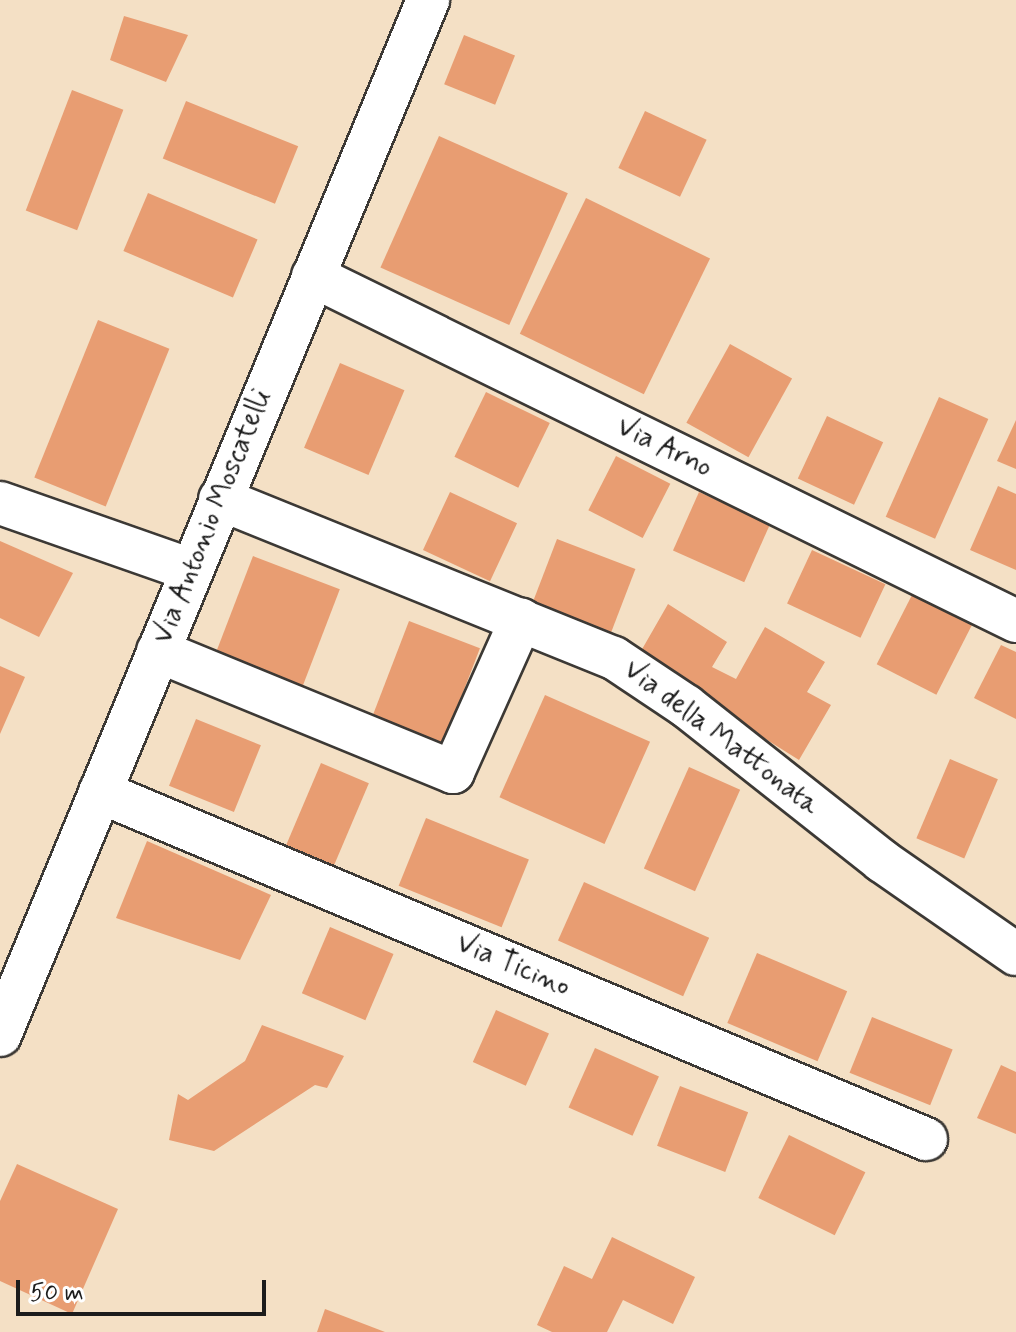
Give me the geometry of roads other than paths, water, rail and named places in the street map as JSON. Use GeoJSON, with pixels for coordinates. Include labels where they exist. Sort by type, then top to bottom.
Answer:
{"type":"FeatureCollection","features":[{"type":"Feature","properties":{"kind":"street","name":"Via Antonio Moscatelli"},"geometry":{"type":"LineString","coordinates":[[0,1035],[313,276],[418,1]]}},
{"type":"Feature","properties":{"kind":"street","name":"Via Arno"},"geometry":{"type":"LineString","coordinates":[[313,276],[1016,621]]}},
{"type":"Feature","properties":{"kind":"street","name":"Via della Mattonata"},"geometry":{"type":"LineString","coordinates":[[220,499],[614,658],[686,706],[882,861],[1016,954]]}},
{"type":"Feature","properties":{"kind":"street"},"geometry":{"type":"LineString","coordinates":[[0,503],[191,570]]}},
{"type":"Feature","properties":{"kind":"street"},"geometry":{"type":"LineString","coordinates":[[158,651],[453,772],[521,620]]}},
{"type":"Feature","properties":{"kind":"street","name":"Via Ticino"},"geometry":{"type":"LineString","coordinates":[[100,792],[926,1139]]}}]}
